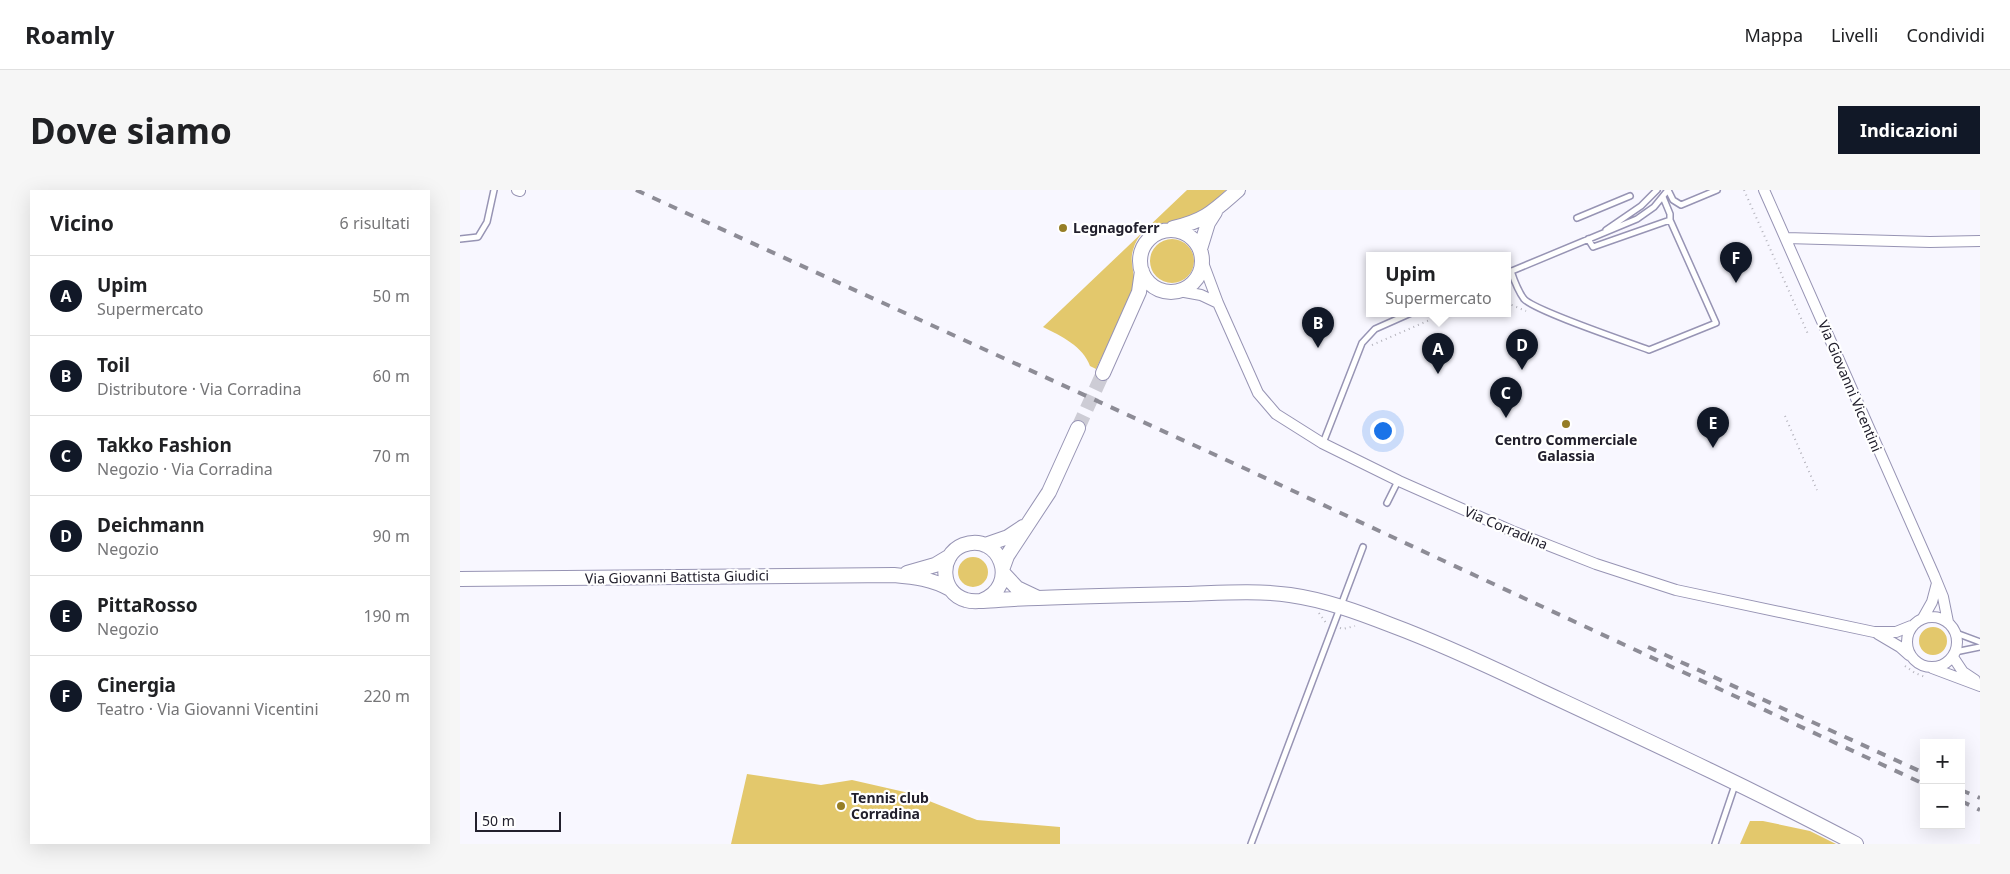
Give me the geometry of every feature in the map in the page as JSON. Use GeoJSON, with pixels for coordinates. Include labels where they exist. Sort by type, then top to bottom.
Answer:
{"type":"FeatureCollection","features":[{"type":"Feature","properties":{"kind":"main road"},"geometry":{"type":"LineString","coordinates":[[1103,373],[1139,292],[1142,271],[1140,261],[1147,241],[1155,234],[1193,224],[1204,218],[1238,190]]}},
{"type":"Feature","properties":{"kind":"main road"},"geometry":{"type":"LineString","coordinates":[[1129,318],[1145,300],[1153,295],[1189,286],[1196,279],[1201,270],[1201,255],[1208,223],[1218,207]]}},
{"type":"Feature","properties":{"kind":"main road"},"geometry":{"type":"LineString","coordinates":[[1165,230],[1182,232],[1190,236],[1201,255]]}},
{"type":"Feature","properties":{"kind":"main road"},"geometry":{"type":"LineString","coordinates":[[1142,271],[1152,285],[1173,291]]}},
{"type":"Feature","properties":{"kind":"main road","name":"Via Giovanni Battista Giudici"},"geometry":{"type":"LineString","coordinates":[[460,579],[894,575],[919,577],[937,582],[950,589],[960,598],[974,602],[994,593],[1002,581],[1007,556],[1049,492],[1078,428]]}},
{"type":"Feature","properties":{"kind":"main road","name":"Via Giovanni Battista Giudici"},"geometry":{"type":"LineString","coordinates":[[894,575],[917,571],[935,565],[965,544],[985,545],[1008,537],[1028,524]]}},
{"type":"Feature","properties":{"kind":"main road"},"geometry":{"type":"LineString","coordinates":[[985,545],[996,554],[1003,570],[1017,588],[1037,598]]}},
{"type":"Feature","properties":{"kind":"main road"},"geometry":{"type":"LineString","coordinates":[[950,556],[945,576],[950,589]]}},
{"type":"Feature","properties":{"kind":"main road","name":"Via Giovanni Battista Giudici"},"geometry":{"type":"LineString","coordinates":[[981,600],[1002,601],[1037,598],[1236,592],[1287,594],[1341,605],[1441,644],[1736,782],[1856,844]]}},
{"type":"Feature","properties":{"kind":"street","name":"Via Giovanni Vicentini"},"geometry":{"type":"LineString","coordinates":[[1764,190],[1943,597],[1948,622],[1956,632]]}},
{"type":"Feature","properties":{"kind":"street"},"geometry":{"type":"LineString","coordinates":[[1786,238],[1920,242],[1980,241]]}},
{"type":"Feature","properties":{"kind":"street","name":"Via Corradina"},"geometry":{"type":"LineString","coordinates":[[1201,255],[1218,303],[1258,393],[1276,414],[1322,443],[1399,481],[1554,549],[1676,590],[1874,632],[1896,632],[1911,626]]}},
{"type":"Feature","properties":{"kind":"street"},"geometry":{"type":"LineString","coordinates":[[1173,291],[1201,295],[1218,303]]}},
{"type":"Feature","properties":{"kind":"street"},"geometry":{"type":"LineString","coordinates":[[1937,583],[1932,602],[1923,618],[1911,626],[1908,633],[1906,643],[1910,656],[1923,666],[1936,668],[1948,662],[1954,654],[1958,640],[1956,632]]}},
{"type":"Feature","properties":{"kind":"street"},"geometry":{"type":"LineString","coordinates":[[1923,618],[1937,617],[1948,622]]}},
{"type":"Feature","properties":{"kind":"street","name":"Via Corradina"},"geometry":{"type":"LineString","coordinates":[[1874,632],[1893,642],[1910,656]]}},
{"type":"Feature","properties":{"kind":"street"},"geometry":{"type":"LineString","coordinates":[[1954,654],[1963,672],[1980,685]]}},
{"type":"Feature","properties":{"kind":"street"},"geometry":{"type":"LineString","coordinates":[[1932,667],[1980,685]]}},
{"type":"Feature","properties":{"kind":"lane"},"geometry":{"type":"LineString","coordinates":[[460,239],[478,236],[487,222],[494,190]]}},
{"type":"Feature","properties":{"kind":"lane"},"geometry":{"type":"LineString","coordinates":[[1599,234],[1641,206],[1657,190]]}},
{"type":"Feature","properties":{"kind":"lane"},"geometry":{"type":"LineString","coordinates":[[1668,190],[1672,200],[1681,204],[1717,190]]}},
{"type":"Feature","properties":{"kind":"lane"},"geometry":{"type":"LineString","coordinates":[[1511,271],[1637,219],[1654,207],[1668,190]]}},
{"type":"Feature","properties":{"kind":"lane"},"geometry":{"type":"LineString","coordinates":[[1577,218],[1630,196]]}},
{"type":"Feature","properties":{"kind":"lane"},"geometry":{"type":"LineString","coordinates":[[1511,276],[1525,300],[1545,311],[1649,350],[1716,323],[1670,220],[1670,214],[1663,197]]}},
{"type":"Feature","properties":{"kind":"lane"},"geometry":{"type":"LineString","coordinates":[[1588,238],[1593,247],[1670,220]]}},
{"type":"Feature","properties":{"kind":"lane"},"geometry":{"type":"LineString","coordinates":[[1322,443],[1362,343],[1375,329],[1402,317]]}},
{"type":"Feature","properties":{"kind":"lane"},"geometry":{"type":"LineString","coordinates":[[1387,503],[1399,481]]}},
{"type":"Feature","properties":{"kind":"lane"},"geometry":{"type":"LineString","coordinates":[[1251,844],[1363,548]]}},
{"type":"Feature","properties":{"kind":"lane"},"geometry":{"type":"LineString","coordinates":[[1956,632],[1980,642]]}},
{"type":"Feature","properties":{"kind":"lane"},"geometry":{"type":"LineString","coordinates":[[1954,654],[1980,647]]}},
{"type":"Feature","properties":{"kind":"lane"},"geometry":{"type":"LineString","coordinates":[[1715,844],[1736,782]]}},
{"type":"Feature","properties":{"kind":"path"},"geometry":{"type":"LineString","coordinates":[[1744,190],[1808,334]]}},
{"type":"Feature","properties":{"kind":"path"},"geometry":{"type":"LineString","coordinates":[[1369,346],[1437,317]]}},
{"type":"Feature","properties":{"kind":"path"},"geometry":{"type":"LineString","coordinates":[[1785,416],[1818,490]]}},
{"type":"Feature","properties":{"kind":"path"},"geometry":{"type":"LineString","coordinates":[[1318,612],[1326,623],[1343,629],[1360,624]]}},
{"type":"Feature","properties":{"kind":"shaded area"},"geometry":{"type":"Polygon","coordinates":[[[1187,190],[1226,190],[1198,216],[1185,221],[1158,225],[1143,232],[1133,250],[1133,293],[1096,369],[1090,366],[1077,347],[1043,327],[1187,190]]]}},
{"type":"Feature","properties":{"kind":"shaded area"},"geometry":{"type":"Polygon","coordinates":[[[1176,239],[1188,245],[1193,252],[1193,270],[1188,277],[1181,282],[1168,283],[1160,280],[1153,273],[1150,257],[1153,249],[1160,242],[1176,239]]]}},
{"type":"Feature","properties":{"kind":"shaded area"},"geometry":{"type":"Polygon","coordinates":[[[973,557],[984,561],[988,572],[984,583],[973,587],[962,583],[958,572],[962,561],[973,557]]]}},
{"type":"Feature","properties":{"kind":"shaded area"},"geometry":{"type":"Polygon","coordinates":[[[1933,627],[1943,631],[1947,641],[1943,651],[1933,655],[1923,651],[1919,641],[1923,631],[1933,627]]]}},
{"type":"Feature","properties":{"kind":"shaded area","name":"Tennis club Corradina"},"geometry":{"type":"Polygon","coordinates":[[[747,774],[821,785],[852,780],[909,793],[977,820],[1060,827],[1060,844],[731,844],[747,774]]]}},
{"type":"Feature","properties":{"kind":"shaded area"},"geometry":{"type":"Polygon","coordinates":[[[1750,821],[1763,821],[1810,831],[1836,844],[1740,844],[1750,821]]]}},
{"type":"Feature","properties":{"kind":"tunnel"},"geometry":{"type":"LineString","coordinates":[[1078,428],[1103,373]]}},
{"type":"Feature","properties":{"kind":"railway"},"geometry":{"type":"LineString","coordinates":[[636,190],[1246,469],[1920,782]]}},
{"type":"Feature","properties":{"kind":"railway"},"geometry":{"type":"LineString","coordinates":[[1648,647],[1920,771]]}},
{"type":"Feature","properties":{"kind":"railway"},"geometry":{"type":"LineString","coordinates":[[1965,792],[1980,798]]}},
{"type":"Feature","properties":{"kind":"railway"},"geometry":{"type":"LineString","coordinates":[[1965,803],[1980,810]]}},
{"type":"Feature","properties":{"kind":"place","name":"Legnagoferr"},"geometry":{"type":"Point","coordinates":[1063,228]}},
{"type":"Feature","properties":{"kind":"place","name":"Cinergia"},"geometry":{"type":"Point","coordinates":[1736,283]}},
{"type":"Feature","properties":{"kind":"place","name":"Toil"},"geometry":{"type":"Point","coordinates":[1318,348]}},
{"type":"Feature","properties":{"kind":"place","name":"Deichmann"},"geometry":{"type":"Point","coordinates":[1522,370]}},
{"type":"Feature","properties":{"kind":"place","name":"Upim"},"geometry":{"type":"Point","coordinates":[1438,374]}},
{"type":"Feature","properties":{"kind":"place","name":"Takko Fashion"},"geometry":{"type":"Point","coordinates":[1506,418]}},
{"type":"Feature","properties":{"kind":"place","name":"Centro Commerciale Galassia"},"geometry":{"type":"Point","coordinates":[1566,424]}},
{"type":"Feature","properties":{"kind":"place","name":"PittaRosso"},"geometry":{"type":"Point","coordinates":[1713,448]}},
{"type":"Feature","properties":{"kind":"place","name":"Tennis club Corradina"},"geometry":{"type":"Point","coordinates":[841,806]}}]}
